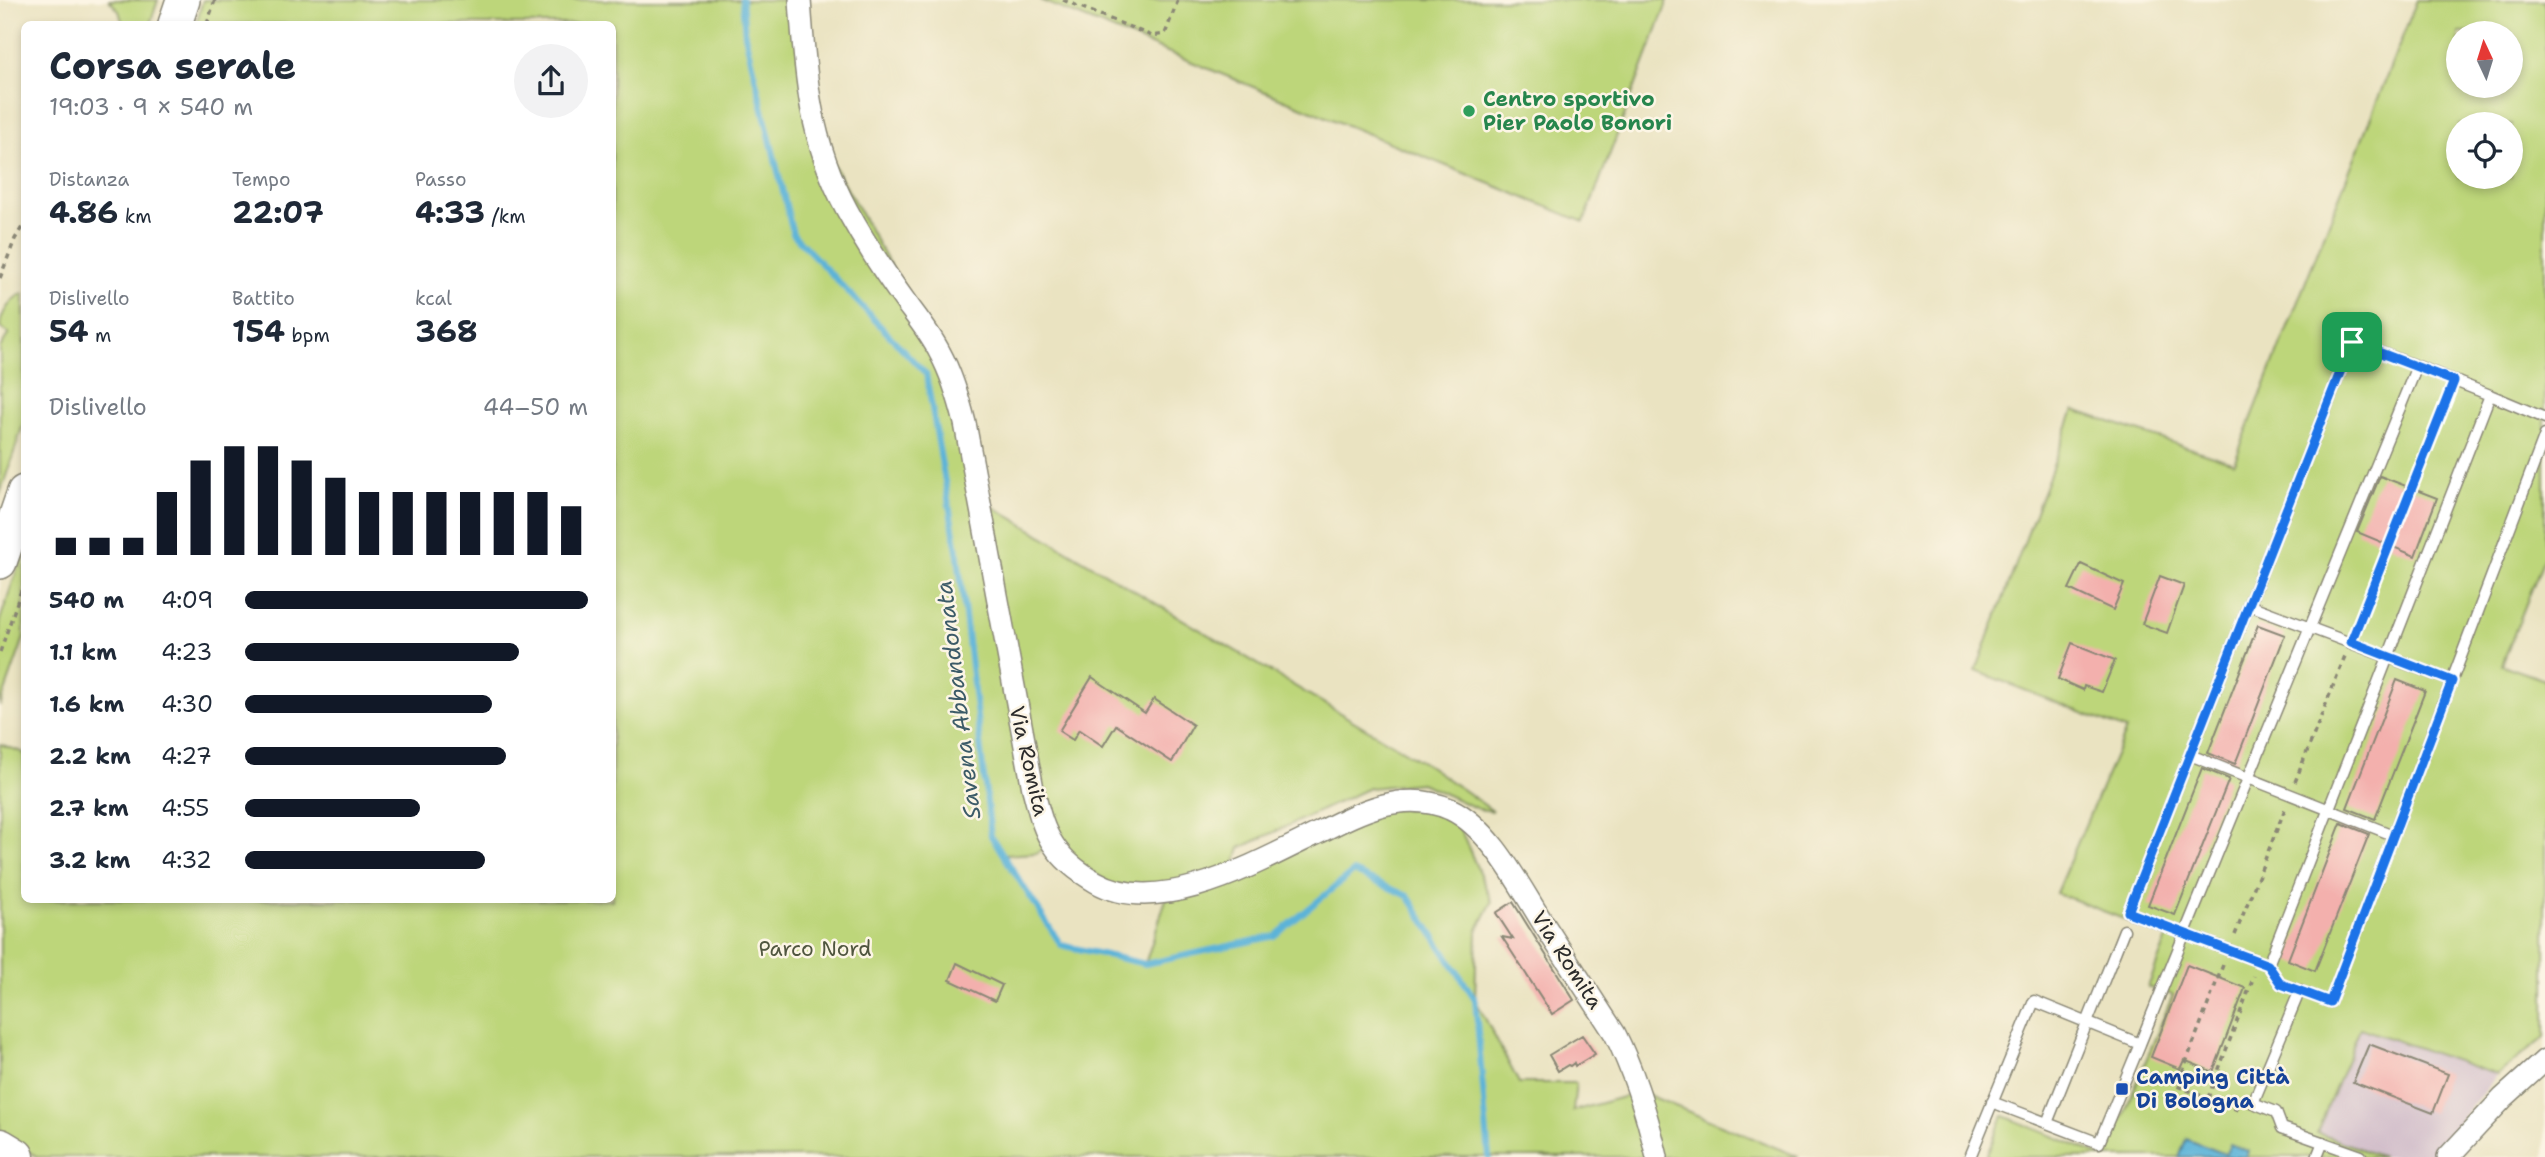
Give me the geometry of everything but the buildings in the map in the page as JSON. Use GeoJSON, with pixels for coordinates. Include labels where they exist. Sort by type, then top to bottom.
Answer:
{"type":"FeatureCollection","features":[{"type":"Feature","properties":{"kind":"highway"},"geometry":{"type":"LineString","coordinates":[[0,1148],[15,1157]]}},
{"type":"Feature","properties":{"kind":"main road"},"geometry":{"type":"LineString","coordinates":[[176,21],[183,0]]}},
{"type":"Feature","properties":{"kind":"main road"},"geometry":{"type":"LineString","coordinates":[[0,562],[21,500]]}},
{"type":"Feature","properties":{"kind":"street","name":"Via Romita"},"geometry":{"type":"LineString","coordinates":[[800,0],[807,92],[816,134],[829,173],[866,241],[941,354],[956,389],[965,423],[1033,789],[1053,844],[1067,861],[1085,876],[1105,887],[1123,893],[1169,893],[1192,887],[1270,856],[1378,805],[1415,801],[1452,810],[1472,824],[1497,852],[1615,1034],[1641,1092],[1657,1157]]}},
{"type":"Feature","properties":{"kind":"street"},"geometry":{"type":"LineString","coordinates":[[2448,1157],[2503,1098],[2545,1060]]}},
{"type":"Feature","properties":{"kind":"lane"},"geometry":{"type":"LineString","coordinates":[[2545,418],[2352,342],[2128,912],[2264,963],[2281,984],[2330,1002],[2545,435]]}},
{"type":"Feature","properties":{"kind":"lane"},"geometry":{"type":"LineString","coordinates":[[1992,1102],[2099,1143],[2417,366]]}},
{"type":"Feature","properties":{"kind":"lane"},"geometry":{"type":"LineString","coordinates":[[2264,963],[2328,810],[2490,395]]}},
{"type":"Feature","properties":{"kind":"lane"},"geometry":{"type":"LineString","coordinates":[[2249,605],[2452,681]]}},
{"type":"Feature","properties":{"kind":"lane"},"geometry":{"type":"LineString","coordinates":[[2190,755],[2393,835]]}},
{"type":"Feature","properties":{"kind":"lane"},"geometry":{"type":"LineString","coordinates":[[2047,1123],[2124,930]]}},
{"type":"Feature","properties":{"kind":"lane"},"geometry":{"type":"LineString","coordinates":[[2300,990],[2253,1103],[2276,1112],[2282,1128],[2361,1156]]}},
{"type":"Feature","properties":{"kind":"lane"},"geometry":{"type":"LineString","coordinates":[[1970,1157],[2034,1001],[2140,1044]]}},
{"type":"Feature","properties":{"kind":"lane"},"geometry":{"type":"LineString","coordinates":[[2317,1157],[2323,1142]]}},
{"type":"Feature","properties":{"kind":"path"},"geometry":{"type":"LineString","coordinates":[[208,21],[215,0]]}},
{"type":"Feature","properties":{"kind":"path"},"geometry":{"type":"LineString","coordinates":[[1063,0],[1152,36],[1165,34],[1178,0]]}},
{"type":"Feature","properties":{"kind":"path"},"geometry":{"type":"LineString","coordinates":[[0,278],[21,229]]}},
{"type":"Feature","properties":{"kind":"path"},"geometry":{"type":"LineString","coordinates":[[2253,1103],[2249,1114],[2177,1086],[2454,381]]}},
{"type":"Feature","properties":{"kind":"path"},"geometry":{"type":"LineString","coordinates":[[0,652],[21,591]]}},
{"type":"Feature","properties":{"kind":"path"},"geometry":{"type":"LineString","coordinates":[[2208,1098],[2264,963]]}},
{"type":"Feature","properties":{"kind":"shaded area"},"geometry":{"type":"Polygon","coordinates":[[[2360,1028],[2497,1075],[2430,1157],[2382,1157],[2317,1133],[2360,1028]]]}},
{"type":"Feature","properties":{"kind":"green space"},"geometry":{"type":"Polygon","coordinates":[[[109,0],[158,0],[151,21],[122,21],[119,11],[109,0]]]}},
{"type":"Feature","properties":{"kind":"green space","name":"Parco Nord"},"geometry":{"type":"Polygon","coordinates":[[[203,0],[800,0],[816,134],[926,329],[987,503],[1429,766],[1493,811],[1478,809],[1421,783],[1369,788],[1240,848],[1233,871],[1369,808],[1452,810],[1492,902],[1477,931],[1475,999],[1519,1083],[1576,1083],[1573,1111],[1641,1092],[1799,1157],[38,1157],[0,1136],[0,744],[21,752],[21,903],[616,903],[616,21],[197,21],[203,0]],[[1053,844],[1036,853],[1004,855],[1061,945],[1145,964],[1168,893],[1123,893],[1053,844]]]}},
{"type":"Feature","properties":{"kind":"green space","name":"Centro sportivo Pier Paolo Bonori"},"geometry":{"type":"Polygon","coordinates":[[[1040,0],[1668,0],[1584,222],[1040,0]]]}},
{"type":"Feature","properties":{"kind":"green space"},"geometry":{"type":"Polygon","coordinates":[[[2417,0],[2545,0],[2545,555],[2502,665],[2545,680],[2545,1037],[2497,1075],[2360,1028],[2317,1133],[2382,1157],[2106,1157],[2173,995],[2148,987],[2168,936],[2056,893],[2126,730],[1976,671],[2074,410],[2234,463],[2417,0]]]}},
{"type":"Feature","properties":{"kind":"green space"},"geometry":{"type":"Polygon","coordinates":[[[20,295],[21,431],[0,494],[0,348],[9,333],[0,328],[4,312],[20,295]]]}},
{"type":"Feature","properties":{"kind":"green space"},"geometry":{"type":"Polygon","coordinates":[[[21,558],[21,646],[0,706],[0,620],[21,558]]]}},
{"type":"Feature","properties":{"kind":"green space"},"geometry":{"type":"Polygon","coordinates":[[[2004,1116],[2104,1157],[1986,1157],[2004,1116]]]}},
{"type":"Feature","properties":{"kind":"water"},"geometry":{"type":"Polygon","coordinates":[[[2186,1139],[2225,1154],[2230,1144],[2248,1151],[2246,1157],[2179,1157],[2186,1139]]]}},
{"type":"Feature","properties":{"kind":"waterway","name":"Savena Abbandonata"},"geometry":{"type":"LineString","coordinates":[[742,0],[745,35],[793,234],[926,374],[958,556],[991,836],[1061,945],[1145,964],[1275,936],[1353,872],[1408,896],[1475,999],[1489,1157]]}},
{"type":"Feature","properties":{"kind":"place","name":"Centro sportivo Pier Paolo Bonori"},"geometry":{"type":"Point","coordinates":[1469,111]}},
{"type":"Feature","properties":{"kind":"place","name":"Camping Città Di Bologna"},"geometry":{"type":"Point","coordinates":[2122,1089]}},
{"type":"Feature","properties":{"kind":"route"},"geometry":{"type":"LineString","coordinates":[[2352,342],[2454,381],[2351,642],[2452,681],[2330,1002],[2281,984],[2268,965],[2128,912],[2352,342]]}}]}
